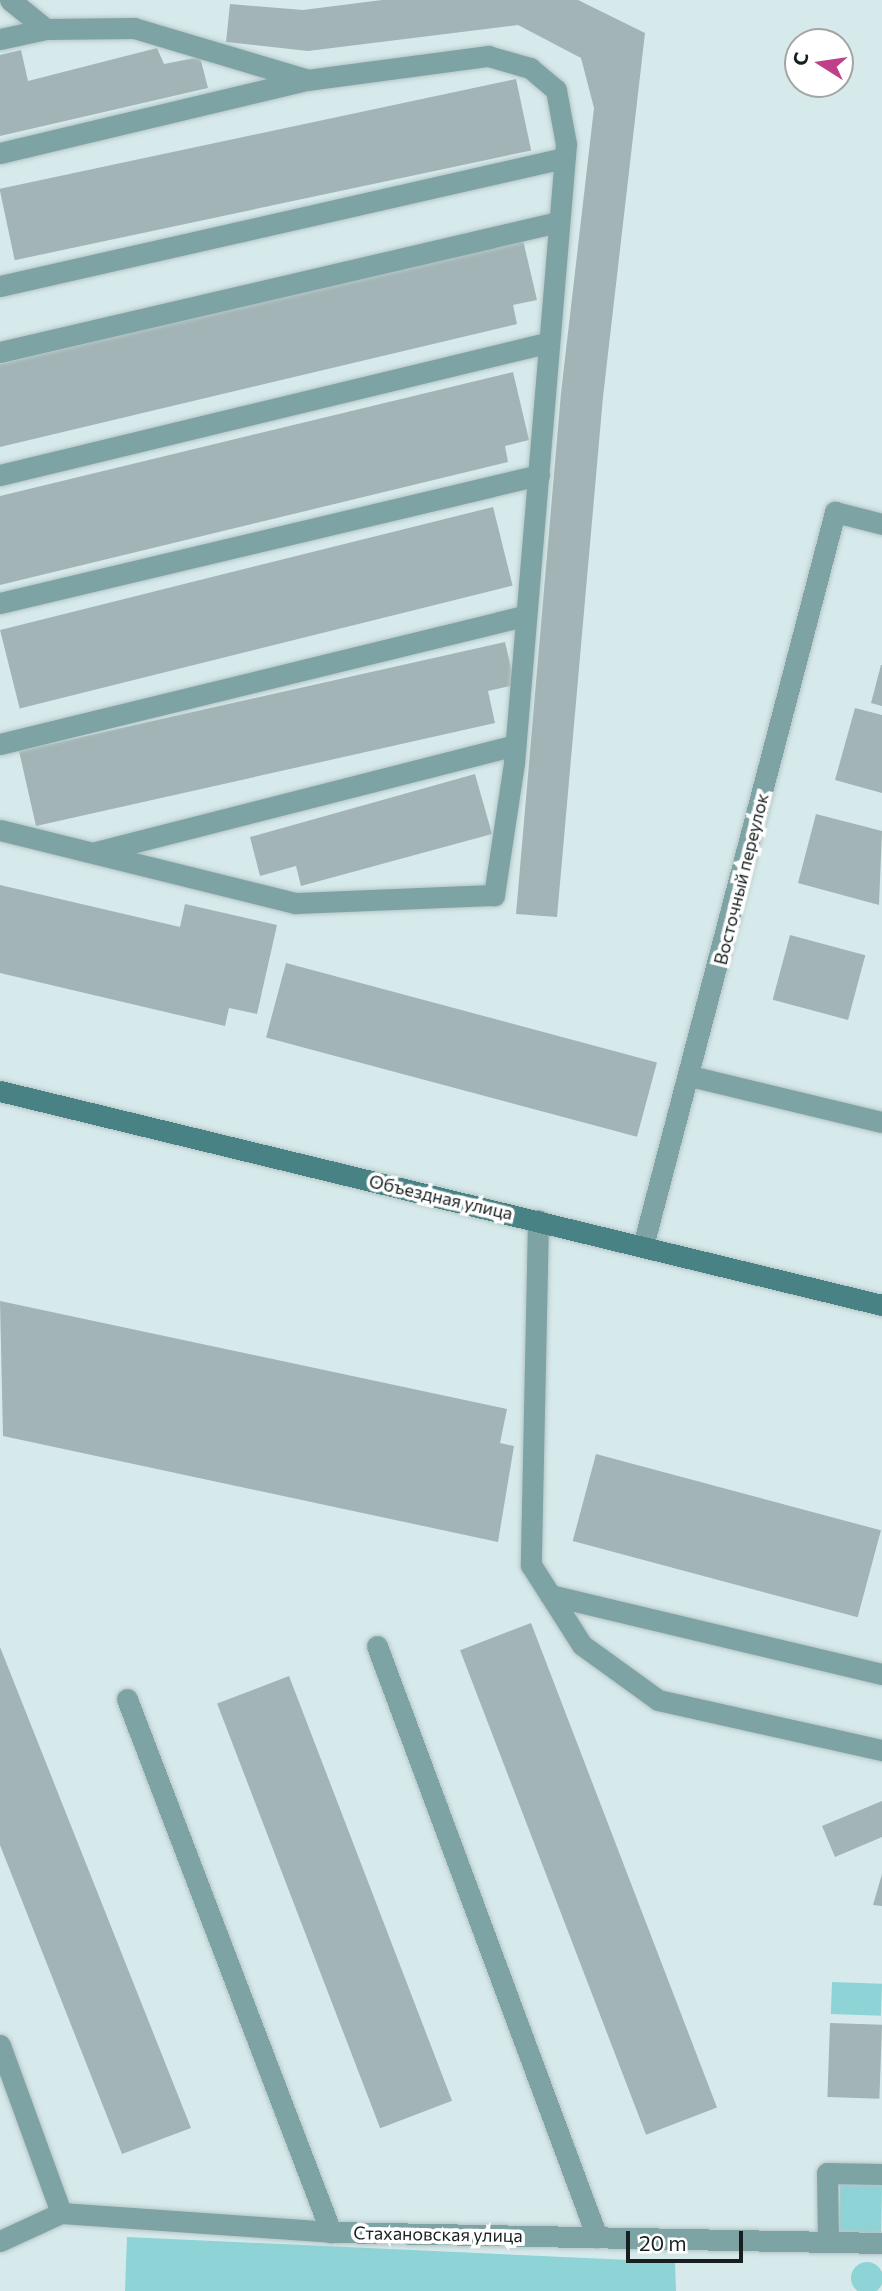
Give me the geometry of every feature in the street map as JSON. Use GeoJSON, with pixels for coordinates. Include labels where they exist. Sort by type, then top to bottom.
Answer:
{"type":"FeatureCollection","features":[{"type":"Feature","properties":{"kind":"main road","name":"Объездная улица"},"geometry":{"type":"LineString","coordinates":[[0,1091],[882,1304]]}},
{"type":"Feature","properties":{"kind":"street"},"geometry":{"type":"LineString","coordinates":[[10,0],[46,29]]}},
{"type":"Feature","properties":{"kind":"street"},"geometry":{"type":"LineString","coordinates":[[0,39],[46,29],[134,28],[307,80]]}},
{"type":"Feature","properties":{"kind":"street"},"geometry":{"type":"LineString","coordinates":[[0,153],[307,80],[488,56],[530,68],[556,90],[564,158],[546,343],[539,475],[524,616],[515,745],[494,895],[295,903],[0,830]]}},
{"type":"Feature","properties":{"kind":"street"},"geometry":{"type":"LineString","coordinates":[[0,286],[564,158]]}},
{"type":"Feature","properties":{"kind":"street"},"geometry":{"type":"LineString","coordinates":[[0,352],[558,222]]}},
{"type":"Feature","properties":{"kind":"street"},"geometry":{"type":"LineString","coordinates":[[0,475],[546,343]]}},
{"type":"Feature","properties":{"kind":"street"},"geometry":{"type":"LineString","coordinates":[[0,603],[539,475]]}},
{"type":"Feature","properties":{"kind":"street","name":"Восточный переулок"},"geometry":{"type":"LineString","coordinates":[[643,1246],[690,1076],[835,512],[882,524]]}},
{"type":"Feature","properties":{"kind":"street"},"geometry":{"type":"LineString","coordinates":[[0,744],[524,616]]}},
{"type":"Feature","properties":{"kind":"street"},"geometry":{"type":"LineString","coordinates":[[93,852],[515,745]]}},
{"type":"Feature","properties":{"kind":"street"},"geometry":{"type":"LineString","coordinates":[[690,1076],[882,1122]]}},
{"type":"Feature","properties":{"kind":"street"},"geometry":{"type":"LineString","coordinates":[[538,1220],[531,1564],[582,1645],[658,1700],[882,1750]]}},
{"type":"Feature","properties":{"kind":"street"},"geometry":{"type":"LineString","coordinates":[[550,1595],[882,1674]]}},
{"type":"Feature","properties":{"kind":"street"},"geometry":{"type":"LineString","coordinates":[[377,1646],[597,2237]]}},
{"type":"Feature","properties":{"kind":"street"},"geometry":{"type":"LineString","coordinates":[[127,1699],[331,2232]]}},
{"type":"Feature","properties":{"kind":"street"},"geometry":{"type":"LineString","coordinates":[[0,2045],[61,2213]]}},
{"type":"Feature","properties":{"kind":"street"},"geometry":{"type":"LineString","coordinates":[[828,2242],[827,2173],[882,2174]]}},
{"type":"Feature","properties":{"kind":"street","name":"Стахановская улица"},"geometry":{"type":"LineString","coordinates":[[0,2241],[61,2213],[331,2232],[882,2243]]}},
{"type":"Feature","properties":{"kind":"shaded area"},"geometry":{"type":"Polygon","coordinates":[[[832,1982],[882,1984],[881,2016],[831,2014],[832,1982]]]}},
{"type":"Feature","properties":{"kind":"shaded area"},"geometry":{"type":"Polygon","coordinates":[[[840,2184],[882,2185],[881,2234],[839,2233],[840,2184]]]}},
{"type":"Feature","properties":{"kind":"shaded area"},"geometry":{"type":"Polygon","coordinates":[[[127,2237],[675,2262],[676,2291],[125,2291],[127,2237]]]}},
{"type":"Feature","properties":{"kind":"shaded area"},"geometry":{"type":"Polygon","coordinates":[[[867,2262],[878,2267],[883,2278],[878,2289],[867,2294],[856,2289],[851,2278],[856,2267],[867,2262]]]}},
{"type":"Feature","properties":{"kind":"building"},"geometry":{"type":"Polygon","coordinates":[[[382,0],[578,0],[645,33],[603,397],[557,917],[516,914],[561,393],[594,108],[581,58],[518,25],[308,51],[226,42],[230,4],[303,10],[382,0]]]}},
{"type":"Feature","properties":{"kind":"building"},"geometry":{"type":"Polygon","coordinates":[[[157,48],[164,64],[200,57],[208,88],[0,136],[0,55],[21,50],[28,81],[157,48]]]}},
{"type":"Feature","properties":{"kind":"building"},"geometry":{"type":"Polygon","coordinates":[[[516,79],[531,150],[15,260],[0,189],[516,79]]]}},
{"type":"Feature","properties":{"kind":"building"},"geometry":{"type":"Polygon","coordinates":[[[523,240],[537,300],[513,305],[517,324],[0,447],[0,364],[523,240]]]}},
{"type":"Feature","properties":{"kind":"building"},"geometry":{"type":"Polygon","coordinates":[[[513,372],[529,440],[505,446],[508,462],[0,585],[0,496],[513,372]]]}},
{"type":"Feature","properties":{"kind":"building"},"geometry":{"type":"Polygon","coordinates":[[[493,507],[513,586],[20,708],[0,630],[493,507]]]}},
{"type":"Feature","properties":{"kind":"building"},"geometry":{"type":"Polygon","coordinates":[[[505,642],[515,685],[488,691],[495,723],[36,826],[19,751],[505,642]]]}},
{"type":"Feature","properties":{"kind":"building"},"geometry":{"type":"Polygon","coordinates":[[[882,665],[882,706],[871,703],[882,665]]]}},
{"type":"Feature","properties":{"kind":"building"},"geometry":{"type":"Polygon","coordinates":[[[855,708],[882,715],[882,793],[835,780],[855,708]]]}},
{"type":"Feature","properties":{"kind":"building"},"geometry":{"type":"Polygon","coordinates":[[[475,774],[492,834],[301,886],[296,866],[260,876],[250,837],[475,774]]]}},
{"type":"Feature","properties":{"kind":"building"},"geometry":{"type":"Polygon","coordinates":[[[816,814],[882,831],[879,905],[798,883],[816,814]]]}},
{"type":"Feature","properties":{"kind":"building"},"geometry":{"type":"Polygon","coordinates":[[[0,885],[180,927],[185,904],[277,925],[257,1014],[229,1008],[225,1026],[0,973],[0,885]]]}},
{"type":"Feature","properties":{"kind":"building"},"geometry":{"type":"Polygon","coordinates":[[[790,935],[865,955],[848,1020],[773,1000],[790,935]]]}},
{"type":"Feature","properties":{"kind":"building"},"geometry":{"type":"Polygon","coordinates":[[[286,963],[657,1062],[637,1137],[266,1037],[286,963]]]}},
{"type":"Feature","properties":{"kind":"building"},"geometry":{"type":"Polygon","coordinates":[[[0,1301],[507,1409],[500,1443],[514,1446],[498,1542],[3,1436],[0,1301]]]}},
{"type":"Feature","properties":{"kind":"building"},"geometry":{"type":"Polygon","coordinates":[[[596,1454],[881,1530],[858,1617],[573,1541],[596,1454]]]}},
{"type":"Feature","properties":{"kind":"building"},"geometry":{"type":"Polygon","coordinates":[[[531,1623],[717,2108],[646,2135],[460,1650],[531,1623]]]}},
{"type":"Feature","properties":{"kind":"building"},"geometry":{"type":"Polygon","coordinates":[[[0,1647],[191,2128],[122,2154],[0,1845],[0,1647]]]}},
{"type":"Feature","properties":{"kind":"building"},"geometry":{"type":"Polygon","coordinates":[[[289,1676],[452,2101],[380,2128],[217,1704],[289,1676]]]}},
{"type":"Feature","properties":{"kind":"building"},"geometry":{"type":"Polygon","coordinates":[[[882,1801],[882,1837],[835,1857],[822,1826],[882,1801]]]}},
{"type":"Feature","properties":{"kind":"building"},"geometry":{"type":"Polygon","coordinates":[[[882,1874],[882,1906],[873,1905],[882,1874]]]}},
{"type":"Feature","properties":{"kind":"building"},"geometry":{"type":"Polygon","coordinates":[[[830,2023],[882,2025],[879,2099],[827,2097],[830,2023]]]}}]}
